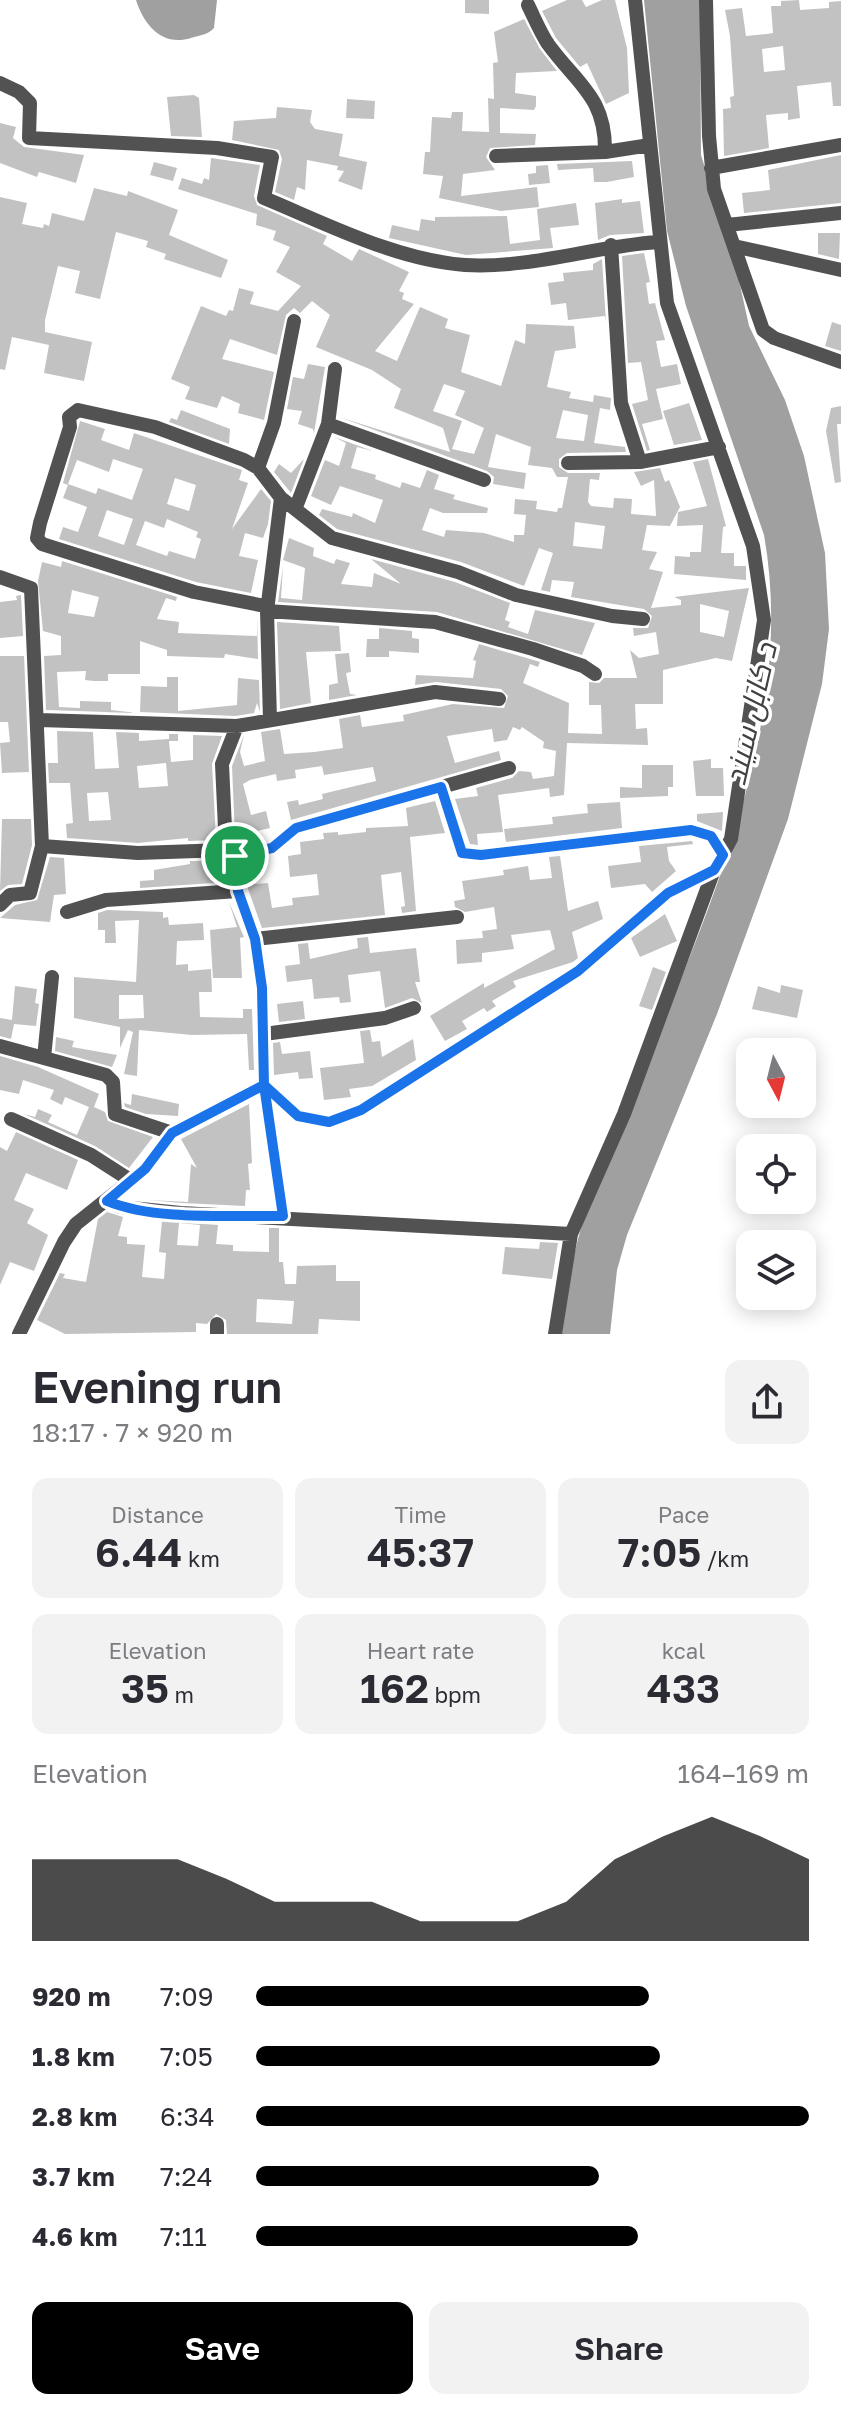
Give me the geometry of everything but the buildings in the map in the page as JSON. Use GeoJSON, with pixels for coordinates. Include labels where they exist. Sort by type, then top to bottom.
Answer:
{"type":"FeatureCollection","features":[{"type":"Feature","properties":{"kind":"street"},"geometry":{"type":"LineString","coordinates":[[555,1334],[571,1234],[624,1114],[714,870],[731,839],[764,620],[753,546],[667,303],[658,242],[635,0]]}},
{"type":"Feature","properties":{"kind":"street"},"geometry":{"type":"LineString","coordinates":[[706,0],[711,168],[763,330],[774,338],[841,362]]}},
{"type":"Feature","properties":{"kind":"street"},"geometry":{"type":"LineString","coordinates":[[528,5],[548,44],[578,75],[605,124],[605,152]]}},
{"type":"Feature","properties":{"kind":"street"},"geometry":{"type":"LineString","coordinates":[[0,83],[19,92],[30,103],[29,138],[217,148],[272,157],[264,198],[419,259],[466,265],[511,263],[611,245],[658,242]]}},
{"type":"Feature","properties":{"kind":"street"},"geometry":{"type":"LineString","coordinates":[[496,156],[605,152],[650,145]]}},
{"type":"Feature","properties":{"kind":"street"},"geometry":{"type":"LineString","coordinates":[[711,168],[841,145]]}},
{"type":"Feature","properties":{"kind":"street"},"geometry":{"type":"LineString","coordinates":[[727,225],[841,213]]}},
{"type":"Feature","properties":{"kind":"street"},"geometry":{"type":"LineString","coordinates":[[611,245],[621,403],[640,462]]}},
{"type":"Feature","properties":{"kind":"street"},"geometry":{"type":"LineString","coordinates":[[734,246],[841,270]]}},
{"type":"Feature","properties":{"kind":"street"},"geometry":{"type":"LineString","coordinates":[[258,468],[274,423],[294,321]]}},
{"type":"Feature","properties":{"kind":"street"},"geometry":{"type":"LineString","coordinates":[[296,507],[328,424],[335,369]]}},
{"type":"Feature","properties":{"kind":"street"},"geometry":{"type":"LineString","coordinates":[[267,611],[265,606],[194,592],[42,544],[37,538],[70,427],[69,417],[78,410],[155,427],[258,468],[281,498],[332,538],[458,572],[516,595],[612,616],[643,619]]}},
{"type":"Feature","properties":{"kind":"street"},"geometry":{"type":"LineString","coordinates":[[328,424],[484,480]]}},
{"type":"Feature","properties":{"kind":"street"},"geometry":{"type":"LineString","coordinates":[[568,463],[640,462],[719,447]]}},
{"type":"Feature","properties":{"kind":"street"},"geometry":{"type":"LineString","coordinates":[[270,720],[267,611],[281,498]]}},
{"type":"Feature","properties":{"kind":"street"},"geometry":{"type":"LineString","coordinates":[[0,577],[31,588],[42,846],[30,893],[10,895],[0,905]]}},
{"type":"Feature","properties":{"kind":"street"},"geometry":{"type":"LineString","coordinates":[[267,611],[435,622],[558,657],[595,674]]}},
{"type":"Feature","properties":{"kind":"street"},"geometry":{"type":"LineString","coordinates":[[39,720],[237,726],[435,692],[499,699]]}},
{"type":"Feature","properties":{"kind":"street"},"geometry":{"type":"LineString","coordinates":[[237,726],[222,764],[230,853],[238,891],[255,939],[264,1034],[264,1085],[283,1216]]}},
{"type":"Feature","properties":{"kind":"street"},"geometry":{"type":"LineString","coordinates":[[42,846],[138,853],[230,853],[272,848],[296,828],[509,768]]}},
{"type":"Feature","properties":{"kind":"street"},"geometry":{"type":"LineString","coordinates":[[441,787],[462,853],[481,855],[691,830],[711,836],[723,855]]}},
{"type":"Feature","properties":{"kind":"street"},"geometry":{"type":"LineString","coordinates":[[264,1085],[298,1116],[329,1122],[361,1110],[578,971],[668,893],[714,870]]}},
{"type":"Feature","properties":{"kind":"street"},"geometry":{"type":"LineString","coordinates":[[67,912],[106,900],[238,891]]}},
{"type":"Feature","properties":{"kind":"street"},"geometry":{"type":"LineString","coordinates":[[255,939],[457,917]]}},
{"type":"Feature","properties":{"kind":"street"},"geometry":{"type":"LineString","coordinates":[[44,1058],[52,977]]}},
{"type":"Feature","properties":{"kind":"street"},"geometry":{"type":"LineString","coordinates":[[264,1034],[385,1018],[414,1008]]}},
{"type":"Feature","properties":{"kind":"street"},"geometry":{"type":"LineString","coordinates":[[0,1046],[106,1075],[113,1082],[115,1114],[172,1133]]}},
{"type":"Feature","properties":{"kind":"street"},"geometry":{"type":"LineString","coordinates":[[19,1334],[76,1224],[145,1169],[172,1133],[264,1085]]}},
{"type":"Feature","properties":{"kind":"street"},"geometry":{"type":"LineString","coordinates":[[11,1119],[91,1155],[130,1180]]}},
{"type":"Feature","properties":{"kind":"street"},"geometry":{"type":"LineString","coordinates":[[107,1201],[121,1207],[181,1213],[283,1216],[571,1234]]}},
{"type":"Feature","properties":{"kind":"shaded area"},"geometry":{"type":"Polygon","coordinates":[[[136,0],[217,0],[214,28],[181,40],[163,37],[149,25],[136,0]]]}},
{"type":"Feature","properties":{"kind":"shaded area"},"geometry":{"type":"Polygon","coordinates":[[[644,0],[700,0],[701,155],[738,276],[749,326],[785,400],[804,456],[825,553],[829,629],[822,684],[788,819],[717,1014],[627,1235],[617,1270],[610,1334],[560,1334],[580,1230],[718,883],[745,796],[764,708],[771,621],[764,535],[686,306],[667,231],[644,0]]]}},
{"type":"Feature","properties":{"kind":"route"},"geometry":{"type":"LineString","coordinates":[[235,856],[238,891],[255,939],[262,988],[264,1085],[283,1216],[181,1213],[121,1207],[107,1201],[145,1169],[172,1133],[264,1085],[271,1088],[298,1116],[329,1122],[361,1110],[578,971],[668,893],[714,870],[723,855],[711,836],[691,830],[481,855],[462,853],[441,787],[296,828],[272,848],[235,856]]}},
{"type":"Feature","properties":{"kind":"water label","name":"د کابل سيند"},"geometry":{"type":"Point","coordinates":[751,714]}}]}
